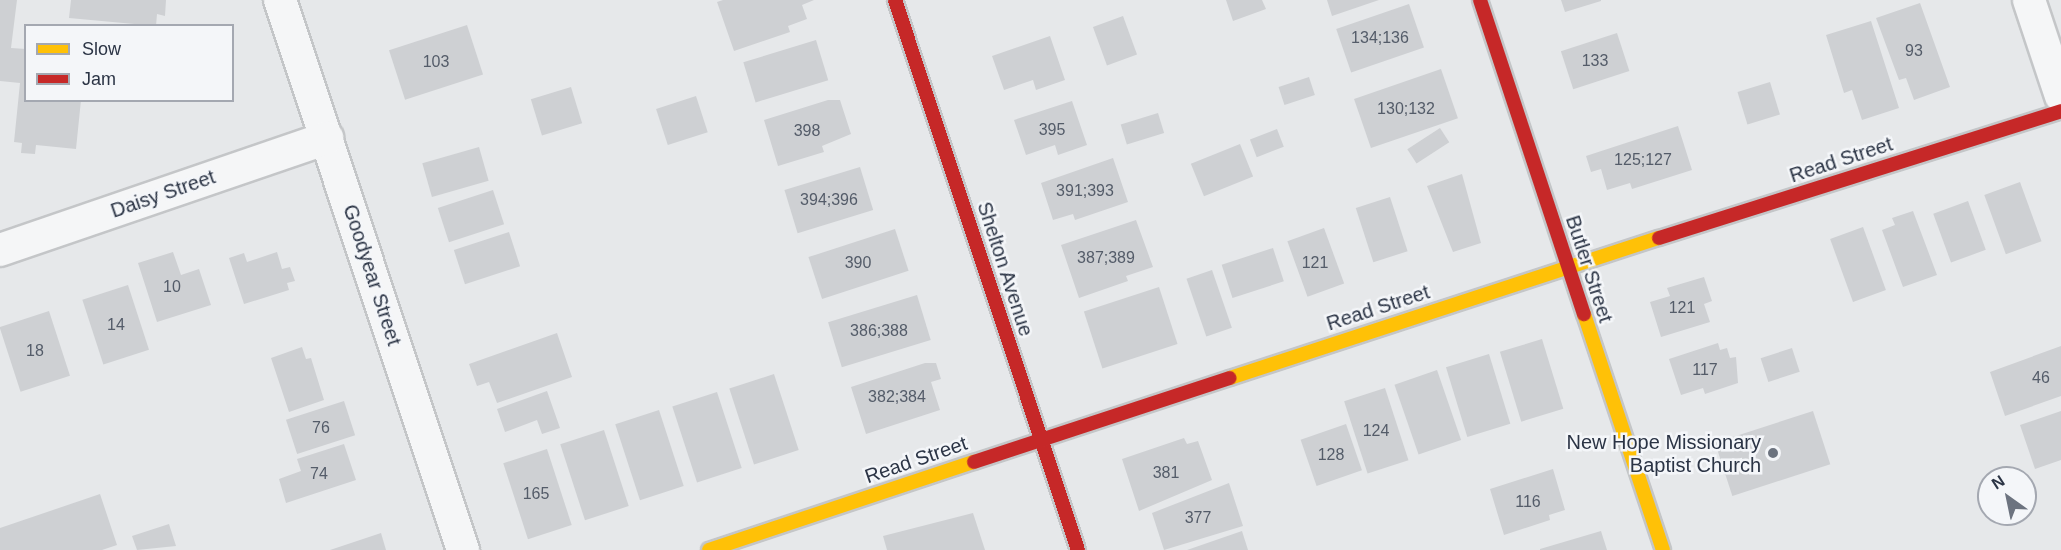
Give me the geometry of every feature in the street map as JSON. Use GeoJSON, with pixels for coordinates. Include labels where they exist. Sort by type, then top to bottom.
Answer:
{"type":"FeatureCollection","features":[{"type":"Feature","properties":{"kind":"street","name":"Goodyear Street"},"geometry":{"type":"LineString","coordinates":[[280,0],[463,550]]}},
{"type":"Feature","properties":{"kind":"street","name":"Shelton Avenue"},"geometry":{"type":"LineString","coordinates":[[895,0],[1078,550]]}},
{"type":"Feature","properties":{"kind":"street","name":"Butler Street"},"geometry":{"type":"LineString","coordinates":[[1480,0],[1663,550]]}},
{"type":"Feature","properties":{"kind":"street"},"geometry":{"type":"LineString","coordinates":[[2029,0],[2061,96]]}},
{"type":"Feature","properties":{"kind":"street","name":"Read Street"},"geometry":{"type":"LineString","coordinates":[[709,550],[1041,438],[1568,267],[2061,111]]}},
{"type":"Feature","properties":{"kind":"street","name":"Daisy Street"},"geometry":{"type":"LineString","coordinates":[[0,250],[327,138]]}},
{"type":"Feature","properties":{"kind":"building"},"geometry":{"type":"Polygon","coordinates":[[[0,0],[17,0],[11,48],[24,49],[24,102],[81,102],[76,149],[36,145],[35,154],[21,153],[22,143],[14,142],[20,83],[0,81],[0,0]]]}},
{"type":"Feature","properties":{"kind":"building"},"geometry":{"type":"Polygon","coordinates":[[[71,0],[166,0],[165,16],[157,14],[156,24],[69,18],[71,0]]]}},
{"type":"Feature","properties":{"kind":"building"},"geometry":{"type":"Polygon","coordinates":[[[723,0],[814,0],[802,5],[807,19],[788,26],[790,32],[734,51],[717,2],[723,0]]]}},
{"type":"Feature","properties":{"kind":"building"},"geometry":{"type":"Polygon","coordinates":[[[1226,0],[1262,0],[1266,9],[1233,21],[1226,0]]]}},
{"type":"Feature","properties":{"kind":"building"},"geometry":{"type":"Polygon","coordinates":[[[1327,0],[1379,0],[1332,16],[1327,0]]]}},
{"type":"Feature","properties":{"kind":"building"},"geometry":{"type":"Polygon","coordinates":[[[1561,0],[1601,0],[1601,1],[1565,12],[1561,0]]]}},
{"type":"Feature","properties":{"kind":"building"},"geometry":{"type":"Polygon","coordinates":[[[1920,3],[1950,87],[1914,100],[1906,78],[1899,80],[1876,18],[1920,3]]]}},
{"type":"Feature","properties":{"kind":"building"},"geometry":{"type":"Polygon","coordinates":[[[1409,4],[1424,47],[1351,73],[1336,29],[1409,4]]]}},
{"type":"Feature","properties":{"kind":"building"},"geometry":{"type":"Polygon","coordinates":[[[1123,16],[1137,55],[1107,65],[1093,27],[1123,16]]]}},
{"type":"Feature","properties":{"kind":"building"},"geometry":{"type":"Polygon","coordinates":[[[1871,21],[1899,108],[1862,120],[1852,90],[1844,93],[1826,35],[1871,21]]]}},
{"type":"Feature","properties":{"kind":"building"},"geometry":{"type":"Polygon","coordinates":[[[467,25],[483,74],[405,100],[389,50],[467,25]]]}},
{"type":"Feature","properties":{"kind":"building"},"geometry":{"type":"Polygon","coordinates":[[[1617,33],[1629,71],[1573,89],[1561,51],[1617,33]]]}},
{"type":"Feature","properties":{"kind":"building"},"geometry":{"type":"Polygon","coordinates":[[[1050,36],[1065,80],[1036,90],[1033,80],[1004,90],[992,56],[1050,36]]]}},
{"type":"Feature","properties":{"kind":"building"},"geometry":{"type":"Polygon","coordinates":[[[816,40],[828,80],[756,102],[743,62],[816,40]]]}},
{"type":"Feature","properties":{"kind":"building"},"geometry":{"type":"Polygon","coordinates":[[[1441,69],[1458,118],[1371,148],[1354,99],[1441,69]]]}},
{"type":"Feature","properties":{"kind":"building"},"geometry":{"type":"Polygon","coordinates":[[[1309,77],[1315,95],[1284,105],[1279,87],[1309,77]]]}},
{"type":"Feature","properties":{"kind":"building"},"geometry":{"type":"Polygon","coordinates":[[[1770,82],[1780,115],[1747,124],[1737,92],[1770,82]]]}},
{"type":"Feature","properties":{"kind":"building"},"geometry":{"type":"Polygon","coordinates":[[[571,87],[582,123],[542,136],[531,99],[571,87]]]}},
{"type":"Feature","properties":{"kind":"building"},"geometry":{"type":"Polygon","coordinates":[[[696,96],[708,132],[668,145],[656,109],[696,96]]]}},
{"type":"Feature","properties":{"kind":"building"},"geometry":{"type":"Polygon","coordinates":[[[828,100],[840,100],[851,134],[822,146],[824,152],[778,166],[764,120],[828,100]]]}},
{"type":"Feature","properties":{"kind":"building"},"geometry":{"type":"Polygon","coordinates":[[[1072,101],[1087,145],[1058,155],[1055,145],[1026,155],[1014,120],[1072,101]]]}},
{"type":"Feature","properties":{"kind":"building"},"geometry":{"type":"Polygon","coordinates":[[[1158,113],[1164,133],[1127,144],[1121,124],[1158,113]]]}},
{"type":"Feature","properties":{"kind":"building"},"geometry":{"type":"Polygon","coordinates":[[[1678,126],[1692,170],[1632,189],[1630,183],[1607,190],[1601,169],[1591,172],[1586,156],[1678,126]]]}},
{"type":"Feature","properties":{"kind":"building"},"geometry":{"type":"Polygon","coordinates":[[[1440,128],[1449,142],[1417,163],[1407,149],[1440,128]]]}},
{"type":"Feature","properties":{"kind":"building"},"geometry":{"type":"Polygon","coordinates":[[[1277,129],[1284,147],[1257,157],[1250,139],[1277,129]]]}},
{"type":"Feature","properties":{"kind":"building"},"geometry":{"type":"Polygon","coordinates":[[[1240,144],[1253,176],[1204,196],[1191,164],[1240,144]]]}},
{"type":"Feature","properties":{"kind":"building"},"geometry":{"type":"Polygon","coordinates":[[[479,147],[489,181],[432,197],[422,163],[479,147]]]}},
{"type":"Feature","properties":{"kind":"building"},"geometry":{"type":"Polygon","coordinates":[[[1113,158],[1128,202],[1075,220],[1073,214],[1053,220],[1041,183],[1113,158]]]}},
{"type":"Feature","properties":{"kind":"building"},"geometry":{"type":"Polygon","coordinates":[[[860,167],[873,210],[798,233],[784,190],[860,167]]]}},
{"type":"Feature","properties":{"kind":"building"},"geometry":{"type":"Polygon","coordinates":[[[1462,174],[1481,243],[1453,252],[1427,186],[1462,174]]]}},
{"type":"Feature","properties":{"kind":"building"},"geometry":{"type":"Polygon","coordinates":[[[2020,182],[2042,241],[2006,254],[1984,195],[2020,182]]]}},
{"type":"Feature","properties":{"kind":"building"},"geometry":{"type":"Polygon","coordinates":[[[493,190],[504,224],[449,242],[438,208],[493,190]]]}},
{"type":"Feature","properties":{"kind":"building"},"geometry":{"type":"Polygon","coordinates":[[[1390,197],[1408,251],[1373,262],[1356,208],[1390,197]]]}},
{"type":"Feature","properties":{"kind":"building"},"geometry":{"type":"Polygon","coordinates":[[[1968,201],[1986,250],[1951,263],[1933,214],[1968,201]]]}},
{"type":"Feature","properties":{"kind":"building"},"geometry":{"type":"Polygon","coordinates":[[[1913,211],[1937,275],[1903,287],[1882,230],[1895,225],[1892,218],[1913,211]]]}},
{"type":"Feature","properties":{"kind":"building"},"geometry":{"type":"Polygon","coordinates":[[[1136,220],[1153,267],[1126,276],[1128,281],[1079,298],[1061,245],[1136,220]]]}},
{"type":"Feature","properties":{"kind":"building"},"geometry":{"type":"Polygon","coordinates":[[[1863,227],[1886,290],[1853,302],[1830,239],[1863,227]]]}},
{"type":"Feature","properties":{"kind":"building"},"geometry":{"type":"Polygon","coordinates":[[[1324,228],[1344,283],[1308,297],[1287,241],[1324,228]]]}},
{"type":"Feature","properties":{"kind":"building"},"geometry":{"type":"Polygon","coordinates":[[[895,229],[909,271],[822,299],[808,257],[895,229]]]}},
{"type":"Feature","properties":{"kind":"building"},"geometry":{"type":"Polygon","coordinates":[[[509,232],[520,266],[465,284],[454,250],[509,232]]]}},
{"type":"Feature","properties":{"kind":"building"},"geometry":{"type":"Polygon","coordinates":[[[1273,248],[1284,281],[1232,298],[1222,265],[1273,248]]]}},
{"type":"Feature","properties":{"kind":"building"},"geometry":{"type":"Polygon","coordinates":[[[173,252],[181,275],[199,269],[211,305],[157,322],[138,263],[173,252]]]}},
{"type":"Feature","properties":{"kind":"building"},"geometry":{"type":"Polygon","coordinates":[[[277,252],[282,269],[290,267],[295,281],[287,283],[289,290],[244,304],[229,258],[244,253],[247,262],[277,252]]]}},
{"type":"Feature","properties":{"kind":"building"},"geometry":{"type":"Polygon","coordinates":[[[1212,270],[1232,328],[1206,336],[1186,279],[1212,270]]]}},
{"type":"Feature","properties":{"kind":"building"},"geometry":{"type":"Polygon","coordinates":[[[1704,277],[1712,301],[1704,304],[1710,322],[1661,337],[1650,302],[1670,296],[1667,288],[1704,277]]]}},
{"type":"Feature","properties":{"kind":"building"},"geometry":{"type":"Polygon","coordinates":[[[128,285],[149,350],[103,365],[82,300],[128,285]]]}},
{"type":"Feature","properties":{"kind":"building"},"geometry":{"type":"Polygon","coordinates":[[[1159,287],[1178,344],[1102,368],[1084,311],[1159,287]]]}},
{"type":"Feature","properties":{"kind":"building"},"geometry":{"type":"Polygon","coordinates":[[[917,295],[931,340],[842,367],[828,322],[917,295]]]}},
{"type":"Feature","properties":{"kind":"building"},"geometry":{"type":"Polygon","coordinates":[[[49,311],[70,376],[21,392],[0,327],[49,311]]]}},
{"type":"Feature","properties":{"kind":"building"},"geometry":{"type":"Polygon","coordinates":[[[557,333],[572,377],[497,403],[489,382],[477,386],[469,364],[557,333]]]}},
{"type":"Feature","properties":{"kind":"building"},"geometry":{"type":"Polygon","coordinates":[[[1542,339],[1563,409],[1521,422],[1500,352],[1542,339]]]}},
{"type":"Feature","properties":{"kind":"building"},"geometry":{"type":"Polygon","coordinates":[[[1718,343],[1720,350],[1727,348],[1730,358],[1736,357],[1738,383],[1705,394],[1703,388],[1681,395],[1669,359],[1718,343]]]}},
{"type":"Feature","properties":{"kind":"building"},"geometry":{"type":"Polygon","coordinates":[[[2061,346],[2061,396],[2005,416],[1990,372],[2061,346]]]}},
{"type":"Feature","properties":{"kind":"building"},"geometry":{"type":"Polygon","coordinates":[[[302,347],[306,359],[311,358],[324,400],[289,412],[271,358],[302,347]]]}},
{"type":"Feature","properties":{"kind":"building"},"geometry":{"type":"Polygon","coordinates":[[[1792,348],[1800,372],[1768,382],[1761,358],[1792,348]]]}},
{"type":"Feature","properties":{"kind":"building"},"geometry":{"type":"Polygon","coordinates":[[[1489,354],[1510,424],[1467,437],[1446,367],[1489,354]]]}},
{"type":"Feature","properties":{"kind":"building"},"geometry":{"type":"Polygon","coordinates":[[[925,363],[936,363],[941,379],[931,382],[940,410],[866,434],[851,387],[925,363]]]}},
{"type":"Feature","properties":{"kind":"building"},"geometry":{"type":"Polygon","coordinates":[[[1437,370],[1461,440],[1419,455],[1394,385],[1437,370]]]}},
{"type":"Feature","properties":{"kind":"building"},"geometry":{"type":"Polygon","coordinates":[[[774,374],[799,450],[754,465],[729,389],[774,374]]]}},
{"type":"Feature","properties":{"kind":"building"},"geometry":{"type":"Polygon","coordinates":[[[1385,388],[1408,460],[1368,474],[1344,401],[1385,388]]]}},
{"type":"Feature","properties":{"kind":"building"},"geometry":{"type":"Polygon","coordinates":[[[547,391],[560,428],[542,434],[537,420],[505,432],[497,409],[547,391]]]}},
{"type":"Feature","properties":{"kind":"building"},"geometry":{"type":"Polygon","coordinates":[[[717,392],[742,468],[697,483],[672,407],[717,392]]]}},
{"type":"Feature","properties":{"kind":"building"},"geometry":{"type":"Polygon","coordinates":[[[344,401],[355,435],[297,454],[286,420],[344,401]]]}},
{"type":"Feature","properties":{"kind":"building"},"geometry":{"type":"Polygon","coordinates":[[[659,410],[684,486],[640,500],[615,424],[659,410]]]}},
{"type":"Feature","properties":{"kind":"building","name":"New Hope Missionary Baptist Church"},"geometry":{"type":"Polygon","coordinates":[[[1813,411],[1830,464],[1732,496],[1715,443],[1813,411]]]}},
{"type":"Feature","properties":{"kind":"building"},"geometry":{"type":"Polygon","coordinates":[[[2061,411],[2061,460],[2037,468],[2037,466],[2034,466],[2020,425],[2061,411]]]}},
{"type":"Feature","properties":{"kind":"building"},"geometry":{"type":"Polygon","coordinates":[[[1346,424],[1362,470],[1317,486],[1301,440],[1346,424]]]}},
{"type":"Feature","properties":{"kind":"building"},"geometry":{"type":"Polygon","coordinates":[[[604,430],[629,506],[585,520],[560,444],[604,430]]]}},
{"type":"Feature","properties":{"kind":"building"},"geometry":{"type":"Polygon","coordinates":[[[1184,438],[1187,444],[1198,441],[1212,480],[1139,511],[1122,459],[1184,438]]]}},
{"type":"Feature","properties":{"kind":"building"},"geometry":{"type":"Polygon","coordinates":[[[344,444],[356,480],[286,503],[279,479],[301,471],[297,459],[344,444]]]}},
{"type":"Feature","properties":{"kind":"building"},"geometry":{"type":"Polygon","coordinates":[[[547,449],[572,525],[528,539],[503,463],[547,449]]]}},
{"type":"Feature","properties":{"kind":"building"},"geometry":{"type":"Polygon","coordinates":[[[1553,469],[1565,510],[1549,515],[1550,520],[1504,535],[1490,489],[1553,469]]]}},
{"type":"Feature","properties":{"kind":"building"},"geometry":{"type":"Polygon","coordinates":[[[1229,483],[1243,526],[1164,550],[1152,513],[1229,483]]]}},
{"type":"Feature","properties":{"kind":"building"},"geometry":{"type":"Polygon","coordinates":[[[100,494],[117,545],[102,550],[0,550],[0,528],[100,494]]]}},
{"type":"Feature","properties":{"kind":"building"},"geometry":{"type":"Polygon","coordinates":[[[973,513],[985,550],[887,550],[883,536],[973,513]]]}},
{"type":"Feature","properties":{"kind":"building"},"geometry":{"type":"Polygon","coordinates":[[[169,524],[176,546],[137,550],[132,536],[169,524]]]}},
{"type":"Feature","properties":{"kind":"building"},"geometry":{"type":"Polygon","coordinates":[[[1242,531],[1248,550],[1187,550],[1242,531]]]}},
{"type":"Feature","properties":{"kind":"building"},"geometry":{"type":"Polygon","coordinates":[[[1601,531],[1607,550],[1540,550],[1540,549],[1601,531]]]}},
{"type":"Feature","properties":{"kind":"building"},"geometry":{"type":"Polygon","coordinates":[[[381,533],[386,550],[330,550],[381,533]]]}},
{"type":"Feature","properties":{"kind":"traffic: slow"},"geometry":{"type":"LineString","coordinates":[[1230,378],[1659,238]]}},
{"type":"Feature","properties":{"kind":"traffic: slow"},"geometry":{"type":"LineString","coordinates":[[1584,314],[1663,550]]}},
{"type":"Feature","properties":{"kind":"traffic: slow"},"geometry":{"type":"LineString","coordinates":[[709,550],[974,462]]}},
{"type":"Feature","properties":{"kind":"traffic: jam"},"geometry":{"type":"LineString","coordinates":[[895,0],[1078,550]]}},
{"type":"Feature","properties":{"kind":"traffic: jam"},"geometry":{"type":"LineString","coordinates":[[1480,0],[1584,314]]}},
{"type":"Feature","properties":{"kind":"traffic: jam"},"geometry":{"type":"LineString","coordinates":[[1659,238],[2061,111]]}},
{"type":"Feature","properties":{"kind":"traffic: jam"},"geometry":{"type":"LineString","coordinates":[[974,462],[1230,378]]}},
{"type":"Feature","properties":{"kind":"place","name":"New Hope Missionary Baptist Church"},"geometry":{"type":"Point","coordinates":[1773,453]}}]}
